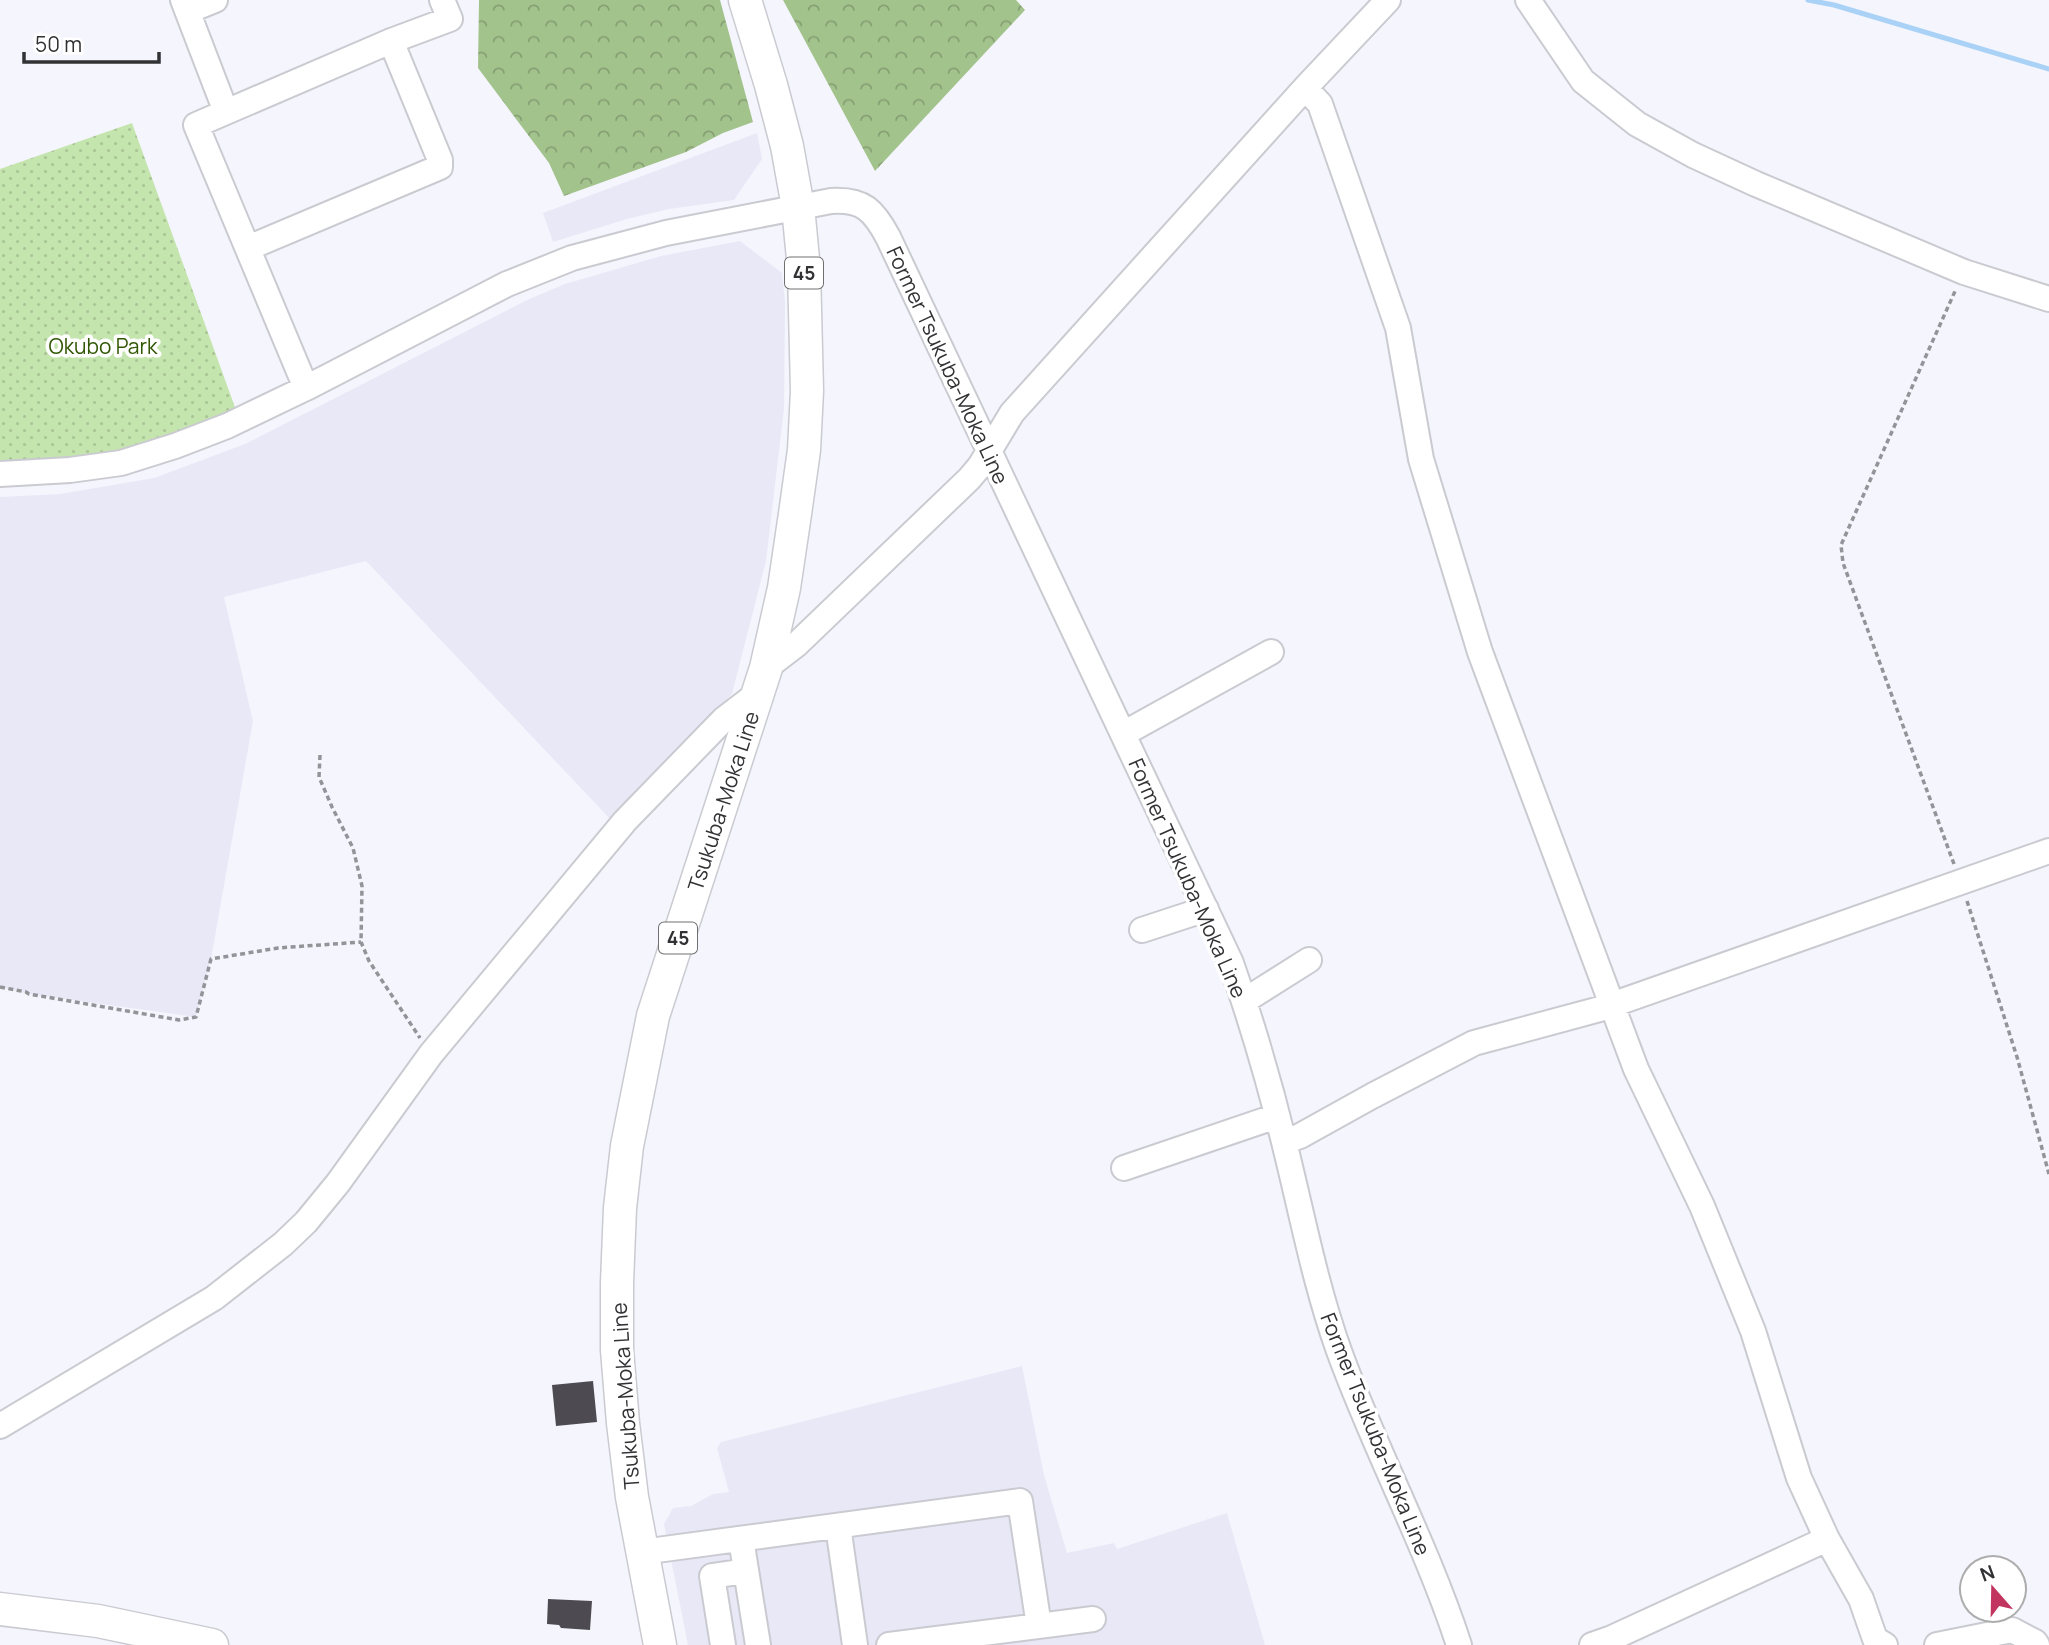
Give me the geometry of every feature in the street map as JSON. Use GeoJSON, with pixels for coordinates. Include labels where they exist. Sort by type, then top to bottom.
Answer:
{"type":"FeatureCollection","features":[{"type":"Feature","properties":{"kind":"main road","name":"Tsukuba-Moka Line"},"geometry":{"type":"LineString","coordinates":[[660,1645],[629,1472],[617,1350],[619,1233],[627,1146],[653,1016],[762,681],[784,588],[804,450],[807,391],[806,316],[799,207],[787,146],[745,0]]}},
{"type":"Feature","properties":{"kind":"main road"},"geometry":{"type":"LineString","coordinates":[[0,1609],[98,1621],[212,1645]]}},
{"type":"Feature","properties":{"kind":"street"},"geometry":{"type":"LineString","coordinates":[[215,0],[185,6],[226,112]]}},
{"type":"Feature","properties":{"kind":"street"},"geometry":{"type":"LineString","coordinates":[[306,388],[197,125],[391,41],[450,19],[442,0]]}},
{"type":"Feature","properties":{"kind":"street"},"geometry":{"type":"LineString","coordinates":[[0,1426],[214,1298],[283,1244],[306,1222],[338,1183],[431,1054],[625,821],[796,645],[969,479],[1012,413],[1305,88],[1388,0]]}},
{"type":"Feature","properties":{"kind":"street"},"geometry":{"type":"LineString","coordinates":[[1528,0],[1583,81],[1637,124],[1693,155],[1756,184],[1964,271],[2049,299]]}},
{"type":"Feature","properties":{"kind":"street"},"geometry":{"type":"LineString","coordinates":[[248,248],[440,167],[440,160],[391,41]]}},
{"type":"Feature","properties":{"kind":"street"},"geometry":{"type":"LineString","coordinates":[[1305,88],[1320,104],[1398,328],[1421,459],[1480,652],[1611,1005],[1636,1069],[1702,1206],[1753,1331],[1799,1478],[1827,1539],[1860,1599],[1875,1639],[1885,1645]]}},
{"type":"Feature","properties":{"kind":"street","name":"Former Tsukuba-Moka Line"},"geometry":{"type":"LineString","coordinates":[[0,474],[70,470],[121,463],[227,426],[495,290],[572,258],[666,233],[831,201],[850,201],[862,205],[877,217],[1231,963],[1277,1116],[1321,1297],[1339,1351],[1448,1612],[1459,1645]]}},
{"type":"Feature","properties":{"kind":"street"},"geometry":{"type":"LineString","coordinates":[[1122,734],[1271,652]]}},
{"type":"Feature","properties":{"kind":"street"},"geometry":{"type":"LineString","coordinates":[[1284,1142],[1474,1043],[1611,1005],[2049,851]]}},
{"type":"Feature","properties":{"kind":"street"},"geometry":{"type":"LineString","coordinates":[[1142,930],[1206,909]]}},
{"type":"Feature","properties":{"kind":"street"},"geometry":{"type":"LineString","coordinates":[[1244,1001],[1309,960]]}},
{"type":"Feature","properties":{"kind":"street"},"geometry":{"type":"LineString","coordinates":[[1124,1168],[1277,1116]]}},
{"type":"Feature","properties":{"kind":"street"},"geometry":{"type":"LineString","coordinates":[[642,1552],[1020,1501],[1039,1626]]}},
{"type":"Feature","properties":{"kind":"street"},"geometry":{"type":"LineString","coordinates":[[838,1526],[855,1645]]}},
{"type":"Feature","properties":{"kind":"street"},"geometry":{"type":"LineString","coordinates":[[741,1539],[758,1645]]}},
{"type":"Feature","properties":{"kind":"street"},"geometry":{"type":"LineString","coordinates":[[1592,1645],[1827,1539]]}},
{"type":"Feature","properties":{"kind":"street"},"geometry":{"type":"LineString","coordinates":[[723,1645],[712,1576],[746,1571]]}},
{"type":"Feature","properties":{"kind":"street"},"geometry":{"type":"LineString","coordinates":[[889,1645],[1093,1619]]}},
{"type":"Feature","properties":{"kind":"street"},"geometry":{"type":"LineString","coordinates":[[1937,1645],[2012,1630],[2037,1645]]}},
{"type":"Feature","properties":{"kind":"path"},"geometry":{"type":"LineString","coordinates":[[1964,271],[1841,545],[1843,563],[1961,882],[2017,1057],[2049,1174]]}},
{"type":"Feature","properties":{"kind":"path"},"geometry":{"type":"LineString","coordinates":[[320,755],[319,777],[353,848],[362,886],[361,942],[369,961],[431,1054]]}},
{"type":"Feature","properties":{"kind":"path"},"geometry":{"type":"LineString","coordinates":[[0,986],[29,994],[179,1020],[196,1017],[211,959],[278,948],[361,942]]}},
{"type":"Feature","properties":{"kind":"shaded area"},"geometry":{"type":"Polygon","coordinates":[[[757,133],[762,159],[734,200],[669,209],[553,242],[543,213],[757,133]]]}},
{"type":"Feature","properties":{"kind":"shaded area"},"geometry":{"type":"Polygon","coordinates":[[[740,241],[782,273],[785,302],[784,409],[766,561],[732,694],[611,820],[366,561],[224,597],[253,721],[211,959],[196,1017],[29,994],[0,987],[0,497],[60,494],[154,478],[245,444],[527,300],[565,284],[661,256],[740,241]]]}},
{"type":"Feature","properties":{"kind":"shaded area"},"geometry":{"type":"Polygon","coordinates":[[[1022,1366],[1044,1475],[1067,1553],[1114,1543],[1117,1549],[1227,1513],[1265,1645],[688,1645],[664,1524],[673,1508],[691,1506],[713,1494],[729,1492],[717,1448],[721,1442],[1022,1366]]]}},
{"type":"Feature","properties":{"kind":"green space"},"geometry":{"type":"Polygon","coordinates":[[[479,0],[720,0],[753,122],[723,133],[686,152],[564,196],[549,163],[478,68],[479,0]]]}},
{"type":"Feature","properties":{"kind":"green space"},"geometry":{"type":"Polygon","coordinates":[[[783,0],[1016,0],[1025,10],[875,171],[783,0]]]}},
{"type":"Feature","properties":{"kind":"green space","name":"Okubo Park"},"geometry":{"type":"Polygon","coordinates":[[[132,123],[236,410],[128,448],[65,459],[0,460],[0,169],[132,123]]]}},
{"type":"Feature","properties":{"kind":"building"},"geometry":{"type":"Polygon","coordinates":[[[593,1381],[597,1422],[556,1426],[552,1385],[593,1381]]]}},
{"type":"Feature","properties":{"kind":"building"},"geometry":{"type":"Polygon","coordinates":[[[548,1599],[592,1601],[590,1630],[547,1624],[548,1599]]]}},
{"type":"Feature","properties":{"kind":"waterway"},"geometry":{"type":"LineString","coordinates":[[1808,0],[1834,5],[2049,69]]}}]}
